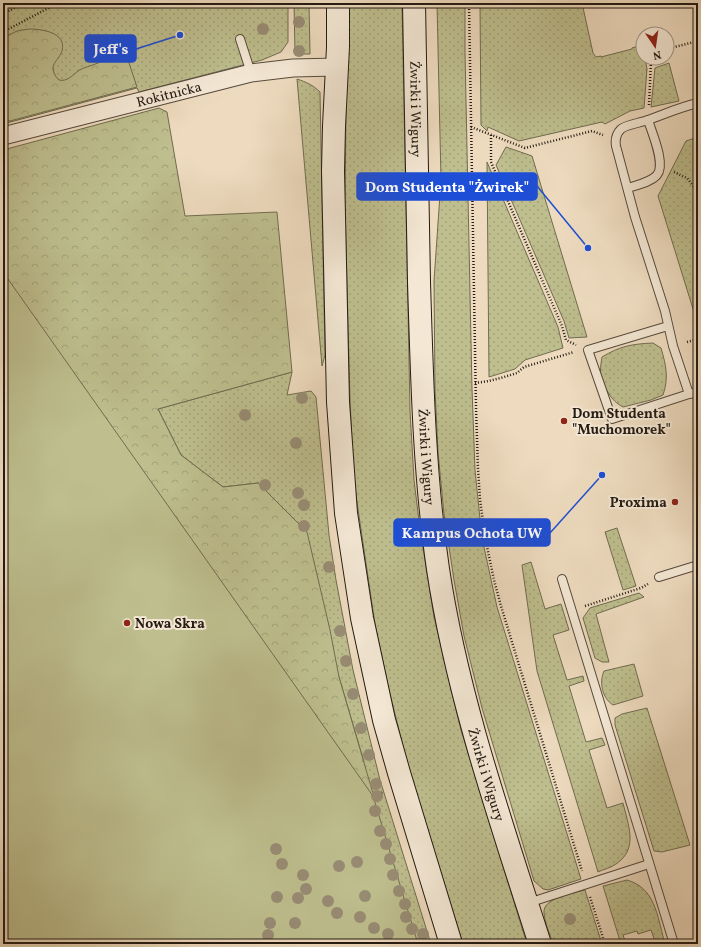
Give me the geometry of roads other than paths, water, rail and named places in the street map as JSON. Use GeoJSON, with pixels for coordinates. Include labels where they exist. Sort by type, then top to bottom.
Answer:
{"type":"FeatureCollection","features":[{"type":"Feature","properties":{"kind":"main road"},"geometry":{"type":"LineString","coordinates":[[338,3],[333,172],[338,402],[342,470],[349,538],[367,646],[384,720],[451,944]]}},
{"type":"Feature","properties":{"kind":"main road","name":"Żwirki i Wigury"},"geometry":{"type":"LineString","coordinates":[[414,3],[422,393],[426,469],[432,523],[442,593],[462,685],[478,745],[540,944]]}},
{"type":"Feature","properties":{"kind":"street","name":"Rokitnicka"},"geometry":{"type":"LineString","coordinates":[[3,136],[251,73],[293,68],[337,67]]}},
{"type":"Feature","properties":{"kind":"lane"},"geometry":{"type":"LineString","coordinates":[[240,40],[251,73]]}},
{"type":"Feature","properties":{"kind":"lane"},"geometry":{"type":"LineString","coordinates":[[688,394],[665,311],[635,217],[615,139],[621,130],[631,125],[680,107],[698,103]]}},
{"type":"Feature","properties":{"kind":"lane"},"geometry":{"type":"LineString","coordinates":[[628,188],[651,179],[657,175],[660,167],[659,158],[648,120]]}},
{"type":"Feature","properties":{"kind":"lane"},"geometry":{"type":"LineString","coordinates":[[668,326],[588,350],[612,419],[698,392]]}},
{"type":"Feature","properties":{"kind":"lane"},"geometry":{"type":"LineString","coordinates":[[659,577],[698,565]]}},
{"type":"Feature","properties":{"kind":"lane"},"geometry":{"type":"LineString","coordinates":[[562,579],[674,944]]}},
{"type":"Feature","properties":{"kind":"lane"},"geometry":{"type":"LineString","coordinates":[[527,903],[649,864]]}},
{"type":"Feature","properties":{"kind":"place","name":"Jeff's"},"geometry":{"type":"Point","coordinates":[180,35]}},
{"type":"Feature","properties":{"kind":"place","name":"Dom Studenta \"Żwirek\""},"geometry":{"type":"Point","coordinates":[588,248]}},
{"type":"Feature","properties":{"kind":"place","name":"Dom Studenta \"Muchomorek\""},"geometry":{"type":"Point","coordinates":[564,421]}},
{"type":"Feature","properties":{"kind":"place","name":"Kampus Ochota UW"},"geometry":{"type":"Point","coordinates":[602,475]}},
{"type":"Feature","properties":{"kind":"place","name":"Proxima"},"geometry":{"type":"Point","coordinates":[675,502]}},
{"type":"Feature","properties":{"kind":"place","name":"Nowa Skra"},"geometry":{"type":"Point","coordinates":[127,623]}}]}
